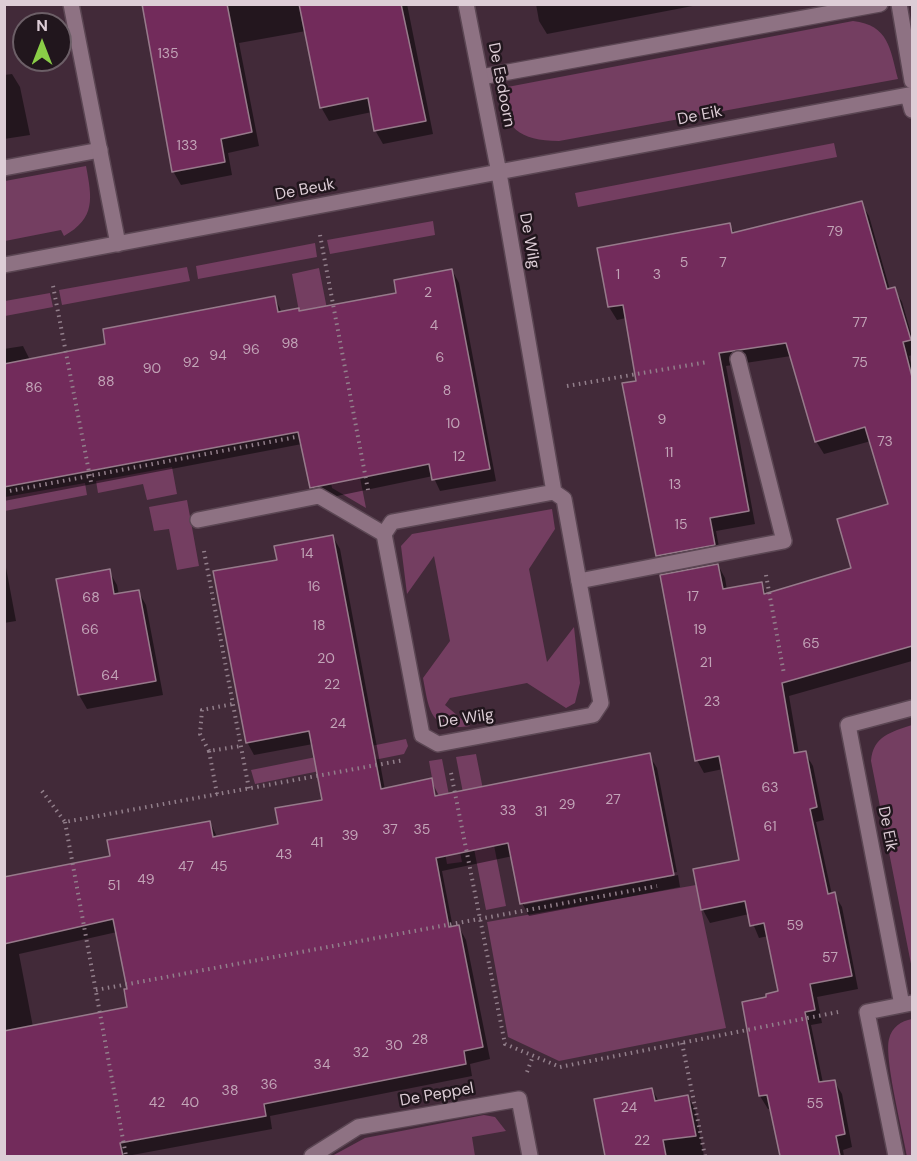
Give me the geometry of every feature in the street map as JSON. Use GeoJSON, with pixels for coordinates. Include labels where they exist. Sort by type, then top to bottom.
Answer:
{"type":"FeatureCollection","features":[{"type":"Feature","properties":{"kind":"street"},"geometry":{"type":"LineString","coordinates":[[71,4],[118,244]]}},
{"type":"Feature","properties":{"kind":"street","name":"De Esdoorn"},"geometry":{"type":"LineString","coordinates":[[466,4],[499,173]]}},
{"type":"Feature","properties":{"kind":"street"},"geometry":{"type":"LineString","coordinates":[[481,77],[880,4]]}},
{"type":"Feature","properties":{"kind":"street"},"geometry":{"type":"LineString","coordinates":[[899,4],[911,87],[912,110]]}},
{"type":"Feature","properties":{"kind":"street","name":"De Eik"},"geometry":{"type":"LineString","coordinates":[[499,173],[911,87]]}},
{"type":"Feature","properties":{"kind":"street"},"geometry":{"type":"LineString","coordinates":[[4,168],[100,150]]}},
{"type":"Feature","properties":{"kind":"street","name":"De Beuk"},"geometry":{"type":"LineString","coordinates":[[4,265],[499,173]]}},
{"type":"Feature","properties":{"kind":"street","name":"De Wilg"},"geometry":{"type":"LineString","coordinates":[[384,534],[422,735],[438,741],[593,715],[601,703],[564,499],[554,492],[499,173]]}},
{"type":"Feature","properties":{"kind":"street"},"geometry":{"type":"LineString","coordinates":[[579,581],[784,542],[738,359]]}},
{"type":"Feature","properties":{"kind":"street"},"geometry":{"type":"LineString","coordinates":[[198,520],[319,496],[384,534],[392,522],[554,492]]}},
{"type":"Feature","properties":{"kind":"street","name":"De Eik"},"geometry":{"type":"LineString","coordinates":[[867,1012],[907,1004],[848,725],[912,708]]}},
{"type":"Feature","properties":{"kind":"street"},"geometry":{"type":"LineString","coordinates":[[867,1012],[896,1156]]}},
{"type":"Feature","properties":{"kind":"street","name":"De Peppel"},"geometry":{"type":"LineString","coordinates":[[312,1156],[358,1127],[519,1099],[530,1156]]}},
{"type":"Feature","properties":{"kind":"path"},"geometry":{"type":"LineString","coordinates":[[315,207],[371,507],[365,523]]}},
{"type":"Feature","properties":{"kind":"path"},"geometry":{"type":"LineString","coordinates":[[47,256],[91,482]]}},
{"type":"Feature","properties":{"kind":"path"},"geometry":{"type":"LineString","coordinates":[[537,391],[726,358],[738,359]]}},
{"type":"Feature","properties":{"kind":"path"},"geometry":{"type":"LineString","coordinates":[[4,492],[296,437]]}},
{"type":"Feature","properties":{"kind":"path"},"geometry":{"type":"LineString","coordinates":[[198,520],[249,789]]}},
{"type":"Feature","properties":{"kind":"path"},"geometry":{"type":"LineString","coordinates":[[760,547],[784,674]]}},
{"type":"Feature","properties":{"kind":"path"},"geometry":{"type":"LineString","coordinates":[[217,795],[209,752],[200,734],[202,710],[233,704]]}},
{"type":"Feature","properties":{"kind":"path"},"geometry":{"type":"LineString","coordinates":[[65,822],[410,759],[438,741],[479,918],[505,1044],[560,1067],[842,1011],[867,1012]]}},
{"type":"Feature","properties":{"kind":"path"},"geometry":{"type":"LineString","coordinates":[[209,752],[241,746]]}},
{"type":"Feature","properties":{"kind":"path"},"geometry":{"type":"LineString","coordinates":[[42,791],[65,822],[126,1156]]}},
{"type":"Feature","properties":{"kind":"path"},"geometry":{"type":"LineString","coordinates":[[96,990],[657,886]]}},
{"type":"Feature","properties":{"kind":"path"},"geometry":{"type":"LineString","coordinates":[[682,1043],[705,1156]]}},
{"type":"Feature","properties":{"kind":"shaded area"},"geometry":{"type":"Polygon","coordinates":[[[853,21],[865,23],[881,33],[890,49],[898,79],[559,141],[534,138],[516,130],[504,114],[497,89],[853,21]]]}},
{"type":"Feature","properties":{"kind":"shaded area"},"geometry":{"type":"Polygon","coordinates":[[[834,143],[837,157],[578,207],[575,193],[834,143]]]}},
{"type":"Feature","properties":{"kind":"shaded area"},"geometry":{"type":"Polygon","coordinates":[[[86,166],[90,197],[87,214],[82,222],[64,236],[61,230],[5,241],[5,181],[86,166]]]}},
{"type":"Feature","properties":{"kind":"shaded area"},"geometry":{"type":"Polygon","coordinates":[[[433,221],[435,235],[330,254],[327,240],[433,221]]]}},
{"type":"Feature","properties":{"kind":"shaded area"},"geometry":{"type":"Polygon","coordinates":[[[315,243],[317,257],[198,279],[196,266],[315,243]]]}},
{"type":"Feature","properties":{"kind":"shaded area"},"geometry":{"type":"Polygon","coordinates":[[[187,267],[190,281],[62,305],[59,290],[187,267]]]}},
{"type":"Feature","properties":{"kind":"shaded area"},"geometry":{"type":"Polygon","coordinates":[[[319,268],[366,508],[332,488],[292,274],[319,268]]]}},
{"type":"Feature","properties":{"kind":"shaded area"},"geometry":{"type":"Polygon","coordinates":[[[50,293],[53,307],[5,316],[5,301],[50,293]]]}},
{"type":"Feature","properties":{"kind":"shaded area"},"geometry":{"type":"Polygon","coordinates":[[[172,467],[177,494],[147,500],[143,484],[98,493],[96,481],[172,467]]]}},
{"type":"Feature","properties":{"kind":"shaded area"},"geometry":{"type":"Polygon","coordinates":[[[85,483],[87,495],[5,511],[5,497],[85,483]]]}},
{"type":"Feature","properties":{"kind":"shaded area"},"geometry":{"type":"Polygon","coordinates":[[[187,500],[199,566],[177,570],[169,529],[154,531],[149,507],[187,500]]]}},
{"type":"Feature","properties":{"kind":"shaded area"},"geometry":{"type":"Polygon","coordinates":[[[552,509],[555,529],[529,569],[547,662],[574,627],[580,683],[575,703],[566,708],[527,683],[450,698],[445,705],[470,726],[447,726],[439,722],[430,709],[423,678],[450,641],[434,556],[407,594],[401,546],[412,534],[552,509]]]}},
{"type":"Feature","properties":{"kind":"shaded area"},"geometry":{"type":"Polygon","coordinates":[[[912,725],[912,969],[871,761],[872,753],[879,740],[890,733],[912,725]]]}},
{"type":"Feature","properties":{"kind":"shaded area"},"geometry":{"type":"Polygon","coordinates":[[[406,739],[408,746],[404,754],[255,784],[251,770],[406,739]]]}},
{"type":"Feature","properties":{"kind":"shaded area"},"geometry":{"type":"Polygon","coordinates":[[[476,754],[506,906],[486,910],[456,757],[476,754]]]}},
{"type":"Feature","properties":{"kind":"shaded area"},"geometry":{"type":"Polygon","coordinates":[[[442,759],[462,862],[447,864],[429,761],[442,759]]]}},
{"type":"Feature","properties":{"kind":"shaded area"},"geometry":{"type":"Polygon","coordinates":[[[696,885],[726,1028],[559,1061],[508,1037],[487,922],[696,885]]]}},
{"type":"Feature","properties":{"kind":"shaded area"},"geometry":{"type":"Polygon","coordinates":[[[912,1019],[912,1156],[907,1156],[891,1078],[888,1049],[890,1035],[895,1028],[904,1021],[912,1019]]]}},
{"type":"Feature","properties":{"kind":"shaded area"},"geometry":{"type":"Polygon","coordinates":[[[484,1115],[495,1117],[506,1131],[472,1137],[475,1156],[332,1156],[365,1138],[484,1115]]]}},
{"type":"Feature","properties":{"kind":"building"},"geometry":{"type":"Polygon","coordinates":[[[142,4],[227,4],[252,132],[221,139],[225,162],[172,172],[142,4]]]}},
{"type":"Feature","properties":{"kind":"building"},"geometry":{"type":"Polygon","coordinates":[[[299,4],[401,4],[426,121],[374,131],[368,98],[320,108],[299,4]]]}},
{"type":"Feature","properties":{"kind":"building"},"geometry":{"type":"Polygon","coordinates":[[[862,201],[887,289],[895,287],[911,340],[903,342],[912,377],[912,646],[782,683],[794,753],[806,751],[817,807],[810,809],[828,894],[835,892],[852,976],[810,984],[815,1010],[805,1012],[819,1082],[835,1080],[845,1134],[836,1136],[840,1156],[780,1156],[767,1095],[759,1096],[742,1002],[766,997],[766,994],[778,991],[764,923],[750,926],[745,901],[701,910],[693,869],[739,860],[719,756],[695,761],[660,575],[718,564],[723,589],[762,582],[764,594],[851,568],[837,519],[888,504],[865,427],[815,442],[786,343],[719,353],[749,511],[710,518],[715,545],[656,556],[622,383],[636,381],[623,305],[608,307],[597,248],[730,223],[732,233],[862,201]]]}},
{"type":"Feature","properties":{"kind":"building"},"geometry":{"type":"Polygon","coordinates":[[[452,269],[490,469],[432,480],[429,464],[310,488],[298,432],[4,487],[4,364],[105,344],[103,329],[275,296],[278,312],[299,308],[299,311],[396,293],[394,280],[452,269]]]}},
{"type":"Feature","properties":{"kind":"building"},"geometry":{"type":"Polygon","coordinates":[[[333,535],[381,789],[432,778],[435,796],[650,753],[674,875],[520,904],[508,843],[436,858],[449,927],[459,925],[483,1047],[464,1051],[466,1064],[264,1104],[266,1116],[120,1143],[123,1156],[4,1156],[4,1031],[127,1007],[124,989],[127,989],[113,919],[4,944],[4,877],[110,856],[107,840],[210,821],[213,837],[278,824],[275,808],[322,800],[309,731],[246,743],[213,571],[277,560],[274,546],[333,535]]]}},
{"type":"Feature","properties":{"kind":"building"},"geometry":{"type":"Polygon","coordinates":[[[110,569],[114,594],[139,590],[156,681],[78,695],[56,579],[110,569]]]}},
{"type":"Feature","properties":{"kind":"building"},"geometry":{"type":"Polygon","coordinates":[[[652,1088],[655,1101],[688,1095],[696,1136],[663,1140],[666,1156],[605,1156],[594,1099],[652,1088]]]}}]}
